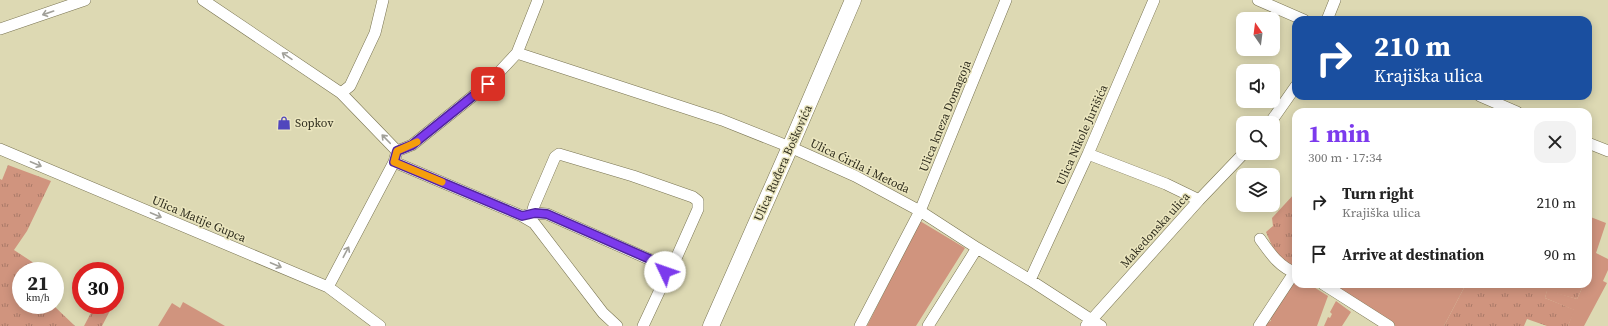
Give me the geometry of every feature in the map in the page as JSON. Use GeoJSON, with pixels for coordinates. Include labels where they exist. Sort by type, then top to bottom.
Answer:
{"type":"FeatureCollection","features":[{"type":"Feature","properties":{"kind":"main road","name":"Ulica Ruđera Boškovića"},"geometry":{"type":"LineString","coordinates":[[711,326],[853,0]]}},
{"type":"Feature","properties":{"kind":"street"},"geometry":{"type":"LineString","coordinates":[[0,29],[84,0]]}},
{"type":"Feature","properties":{"kind":"street"},"geometry":{"type":"LineString","coordinates":[[203,0],[341,93],[396,156],[527,215],[603,313],[617,326]]}},
{"type":"Feature","properties":{"kind":"street"},"geometry":{"type":"LineString","coordinates":[[341,93],[350,86],[372,39],[383,0]]}},
{"type":"Feature","properties":{"kind":"street"},"geometry":{"type":"LineString","coordinates":[[328,287],[396,156],[462,107],[488,84],[517,53],[538,0]]}},
{"type":"Feature","properties":{"kind":"street","name":"Ulica kneza Domagoja"},"geometry":{"type":"LineString","coordinates":[[860,326],[920,211],[1006,0]]}},
{"type":"Feature","properties":{"kind":"street","name":"Ulica Nikole Jurišića"},"geometry":{"type":"LineString","coordinates":[[1030,280],[1088,154],[1154,0]]}},
{"type":"Feature","properties":{"kind":"street"},"geometry":{"type":"LineString","coordinates":[[1258,0],[1295,16]]}},
{"type":"Feature","properties":{"kind":"street"},"geometry":{"type":"LineString","coordinates":[[1328,16],[1335,0]]}},
{"type":"Feature","properties":{"kind":"street","name":"Ulica Ćirila i Metoda"},"geometry":{"type":"LineString","coordinates":[[517,53],[722,120],[790,147],[855,176],[920,211],[1030,280],[1093,324]]}},
{"type":"Feature","properties":{"kind":"street"},"geometry":{"type":"LineString","coordinates":[[1275,116],[1292,92]]}},
{"type":"Feature","properties":{"kind":"street"},"geometry":{"type":"LineString","coordinates":[[1489,100],[1508,108]]}},
{"type":"Feature","properties":{"kind":"street"},"geometry":{"type":"LineString","coordinates":[[1592,145],[1608,151]]}},
{"type":"Feature","properties":{"kind":"street","name":"Ulica Matije Gupca"},"geometry":{"type":"LineString","coordinates":[[0,149],[328,287],[380,326]]}},
{"type":"Feature","properties":{"kind":"street"},"geometry":{"type":"LineString","coordinates":[[527,215],[534,206],[555,156],[559,154],[633,176],[693,197],[698,201],[698,209],[674,263],[671,267],[664,270]]}},
{"type":"Feature","properties":{"kind":"street"},"geometry":{"type":"LineString","coordinates":[[1088,154],[1144,175],[1199,200]]}},
{"type":"Feature","properties":{"kind":"street","name":"Makedonska ulica"},"geometry":{"type":"LineString","coordinates":[[1093,324],[1199,200],[1237,160]]}},
{"type":"Feature","properties":{"kind":"street"},"geometry":{"type":"LineString","coordinates":[[527,215],[547,214],[660,264],[664,270],[665,279],[643,326]]}},
{"type":"Feature","properties":{"kind":"street"},"geometry":{"type":"LineString","coordinates":[[1260,239],[1276,260],[1283,267],[1292,272]]}},
{"type":"Feature","properties":{"kind":"street"},"geometry":{"type":"LineString","coordinates":[[928,326],[977,248]]}},
{"type":"Feature","properties":{"kind":"street"},"geometry":{"type":"LineString","coordinates":[[1259,326],[1292,277]]}},
{"type":"Feature","properties":{"kind":"street"},"geometry":{"type":"LineString","coordinates":[[1329,288],[1389,326]]}},
{"type":"Feature","properties":{"kind":"green space"},"geometry":{"type":"Polygon","coordinates":[[[8,165],[51,181],[27,231],[14,250],[32,262],[12,262],[12,314],[62,314],[75,326],[0,326],[0,179],[2,180],[8,165]]]}},
{"type":"Feature","properties":{"kind":"green space"},"geometry":{"type":"Polygon","coordinates":[[[1292,196],[1292,266],[1276,255],[1266,232],[1273,226],[1272,218],[1278,212],[1280,212],[1280,209],[1292,196]]]}},
{"type":"Feature","properties":{"kind":"green space"},"geometry":{"type":"Polygon","coordinates":[[[1592,218],[1606,223],[1596,253],[1608,259],[1608,270],[1603,281],[1607,283],[1584,326],[1568,326],[1574,310],[1545,298],[1547,290],[1577,299],[1582,288],[1592,288],[1592,218]]]}},
{"type":"Feature","properties":{"kind":"green space"},"geometry":{"type":"Polygon","coordinates":[[[920,221],[965,248],[916,326],[867,326],[920,221]]]}},
{"type":"Feature","properties":{"kind":"green space"},"geometry":{"type":"Polygon","coordinates":[[[1292,285],[1292,288],[1315,288],[1328,296],[1317,326],[1263,326],[1267,322],[1271,321],[1270,318],[1292,285]]]}},
{"type":"Feature","properties":{"kind":"green space"},"geometry":{"type":"Polygon","coordinates":[[[1333,288],[1464,288],[1444,326],[1394,326],[1333,288]]]}},
{"type":"Feature","properties":{"kind":"green space"},"geometry":{"type":"Polygon","coordinates":[[[1464,288],[1582,288],[1577,299],[1547,291],[1545,298],[1575,310],[1568,326],[1547,326],[1527,319],[1524,326],[1444,326],[1464,288]]]}},
{"type":"Feature","properties":{"kind":"green space"},"geometry":{"type":"Polygon","coordinates":[[[1336,301],[1351,312],[1342,326],[1324,326],[1328,317],[1330,318],[1332,314],[1330,312],[1336,301]]]}},
{"type":"Feature","properties":{"kind":"green space"},"geometry":{"type":"Polygon","coordinates":[[[183,302],[225,326],[158,326],[172,303],[180,308],[183,302]]]}},
{"type":"Feature","properties":{"kind":"green space"},"geometry":{"type":"Polygon","coordinates":[[[90,314],[108,314],[102,326],[84,326],[90,314]]]}},
{"type":"Feature","properties":{"kind":"slow traffic"},"geometry":{"type":"LineString","coordinates":[[417,142],[397,151],[394,162],[442,182]]}},
{"type":"Feature","properties":{"kind":"place","name":"Sopkov"},"geometry":{"type":"Point","coordinates":[284,123]}},
{"type":"Feature","properties":{"kind":"route"},"geometry":{"type":"LineString","coordinates":[[488,84],[412,145],[397,151],[394,162],[522,216],[535,213],[547,214],[654,261],[660,264],[665,272]]}}]}
